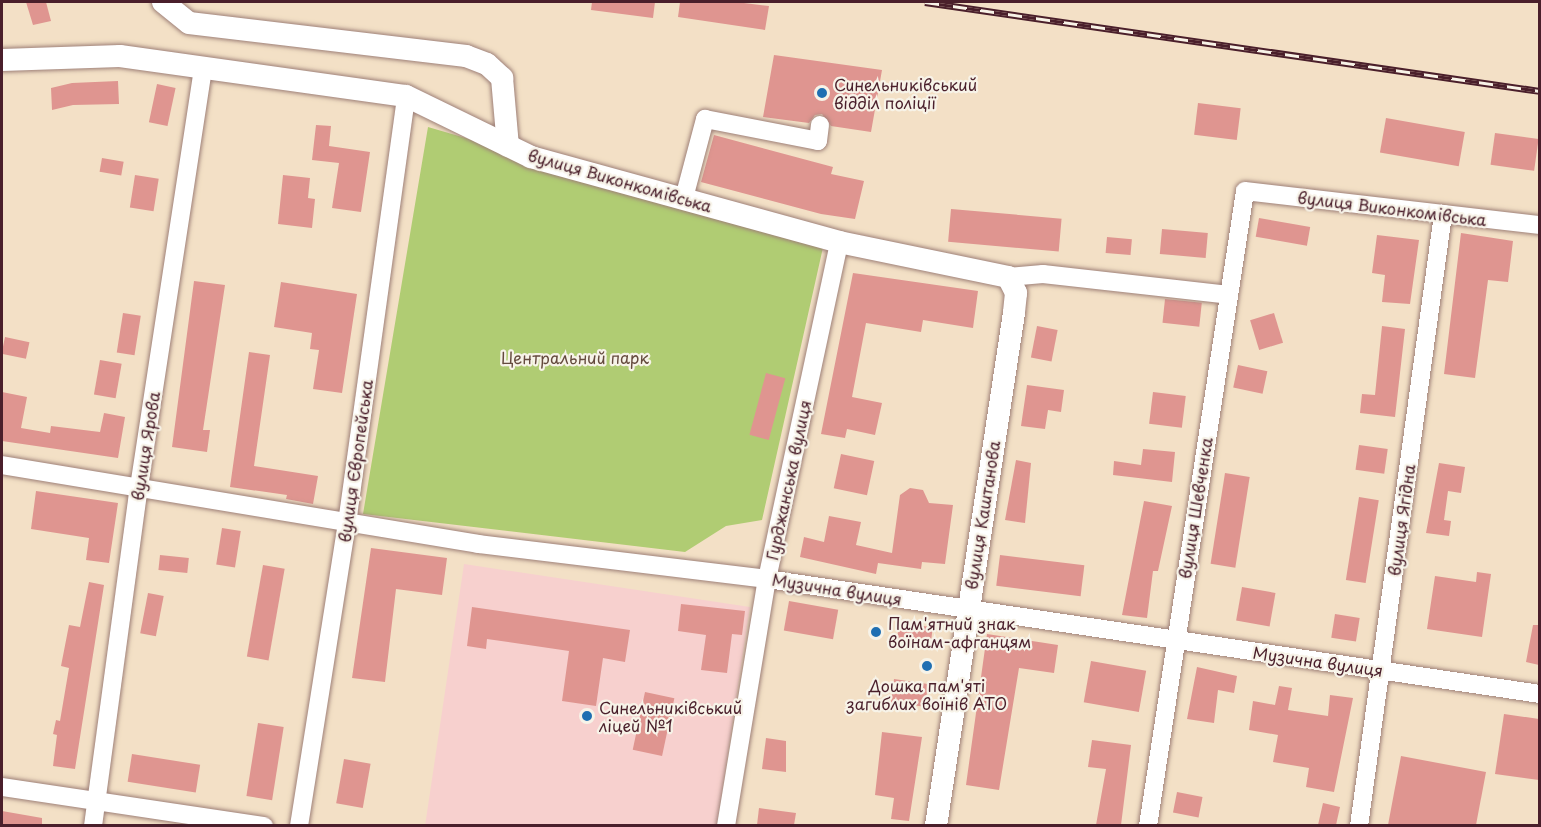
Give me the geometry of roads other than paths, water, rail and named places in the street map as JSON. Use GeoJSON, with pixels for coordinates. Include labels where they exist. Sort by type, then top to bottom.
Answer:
{"type":"FeatureCollection","features":[{"type":"Feature","properties":{"kind":"street"},"geometry":{"type":"LineString","coordinates":[[163,2],[189,23],[466,56],[487,64],[502,78],[508,146]]}},
{"type":"Feature","properties":{"kind":"street","name":"вулиця Виконкомівська"},"geometry":{"type":"LineString","coordinates":[[2,60],[120,56],[406,96],[531,157],[839,242],[1002,275],[1043,274],[1229,295]]}},
{"type":"Feature","properties":{"kind":"street","name":"вулиця Ярова"},"geometry":{"type":"LineString","coordinates":[[93,825],[139,487],[203,68]]}},
{"type":"Feature","properties":{"kind":"street","name":"вулиця Європейська"},"geometry":{"type":"LineString","coordinates":[[299,825],[347,523],[406,96]]}},
{"type":"Feature","properties":{"kind":"street"},"geometry":{"type":"LineString","coordinates":[[684,198],[705,119],[818,141],[820,125]]}},
{"type":"Feature","properties":{"kind":"street","name":"вулиця Виконкомівська"},"geometry":{"type":"LineString","coordinates":[[1245,191],[1539,225]]}},
{"type":"Feature","properties":{"kind":"street","name":"вулиця Шевченка"},"geometry":{"type":"LineString","coordinates":[[1148,825],[1173,641],[1245,191]]}},
{"type":"Feature","properties":{"kind":"street","name":"вулиця Ягідна"},"geometry":{"type":"LineString","coordinates":[[1359,825],[1443,214]]}},
{"type":"Feature","properties":{"kind":"street","name":"Гурджанська вулиця"},"geometry":{"type":"LineString","coordinates":[[726,825],[768,579],[839,242]]}},
{"type":"Feature","properties":{"kind":"street","name":"вулиця Каштанова"},"geometry":{"type":"LineString","coordinates":[[936,825],[967,609],[1014,313],[1016,293],[1002,275]]}},
{"type":"Feature","properties":{"kind":"street","name":"Музична вулиця"},"geometry":{"type":"LineString","coordinates":[[2,465],[478,544],[768,579],[1539,694]]}},
{"type":"Feature","properties":{"kind":"street"},"geometry":{"type":"LineString","coordinates":[[2,787],[264,825]]}},
{"type":"Feature","properties":{"kind":"railway"},"geometry":{"type":"LineString","coordinates":[[925,2],[1540,91]]}},
{"type":"Feature","properties":{"kind":"place","name":"Синельниківський відділ поліції"},"geometry":{"type":"Point","coordinates":[822,93]}},
{"type":"Feature","properties":{"kind":"place","name":"Пам'ятний знак воїнам-афганцям"},"geometry":{"type":"Point","coordinates":[876,632]}},
{"type":"Feature","properties":{"kind":"place","name":"Дошка пам'яті загиблих воїнів АТО"},"geometry":{"type":"Point","coordinates":[927,666]}},
{"type":"Feature","properties":{"kind":"place","name":"Синельниківський ліцей №1"},"geometry":{"type":"Point","coordinates":[587,716]}},
{"type":"Feature","properties":{"kind":"park label","name":"Центральний парк"},"geometry":{"type":"Point","coordinates":[575,357]}}]}
